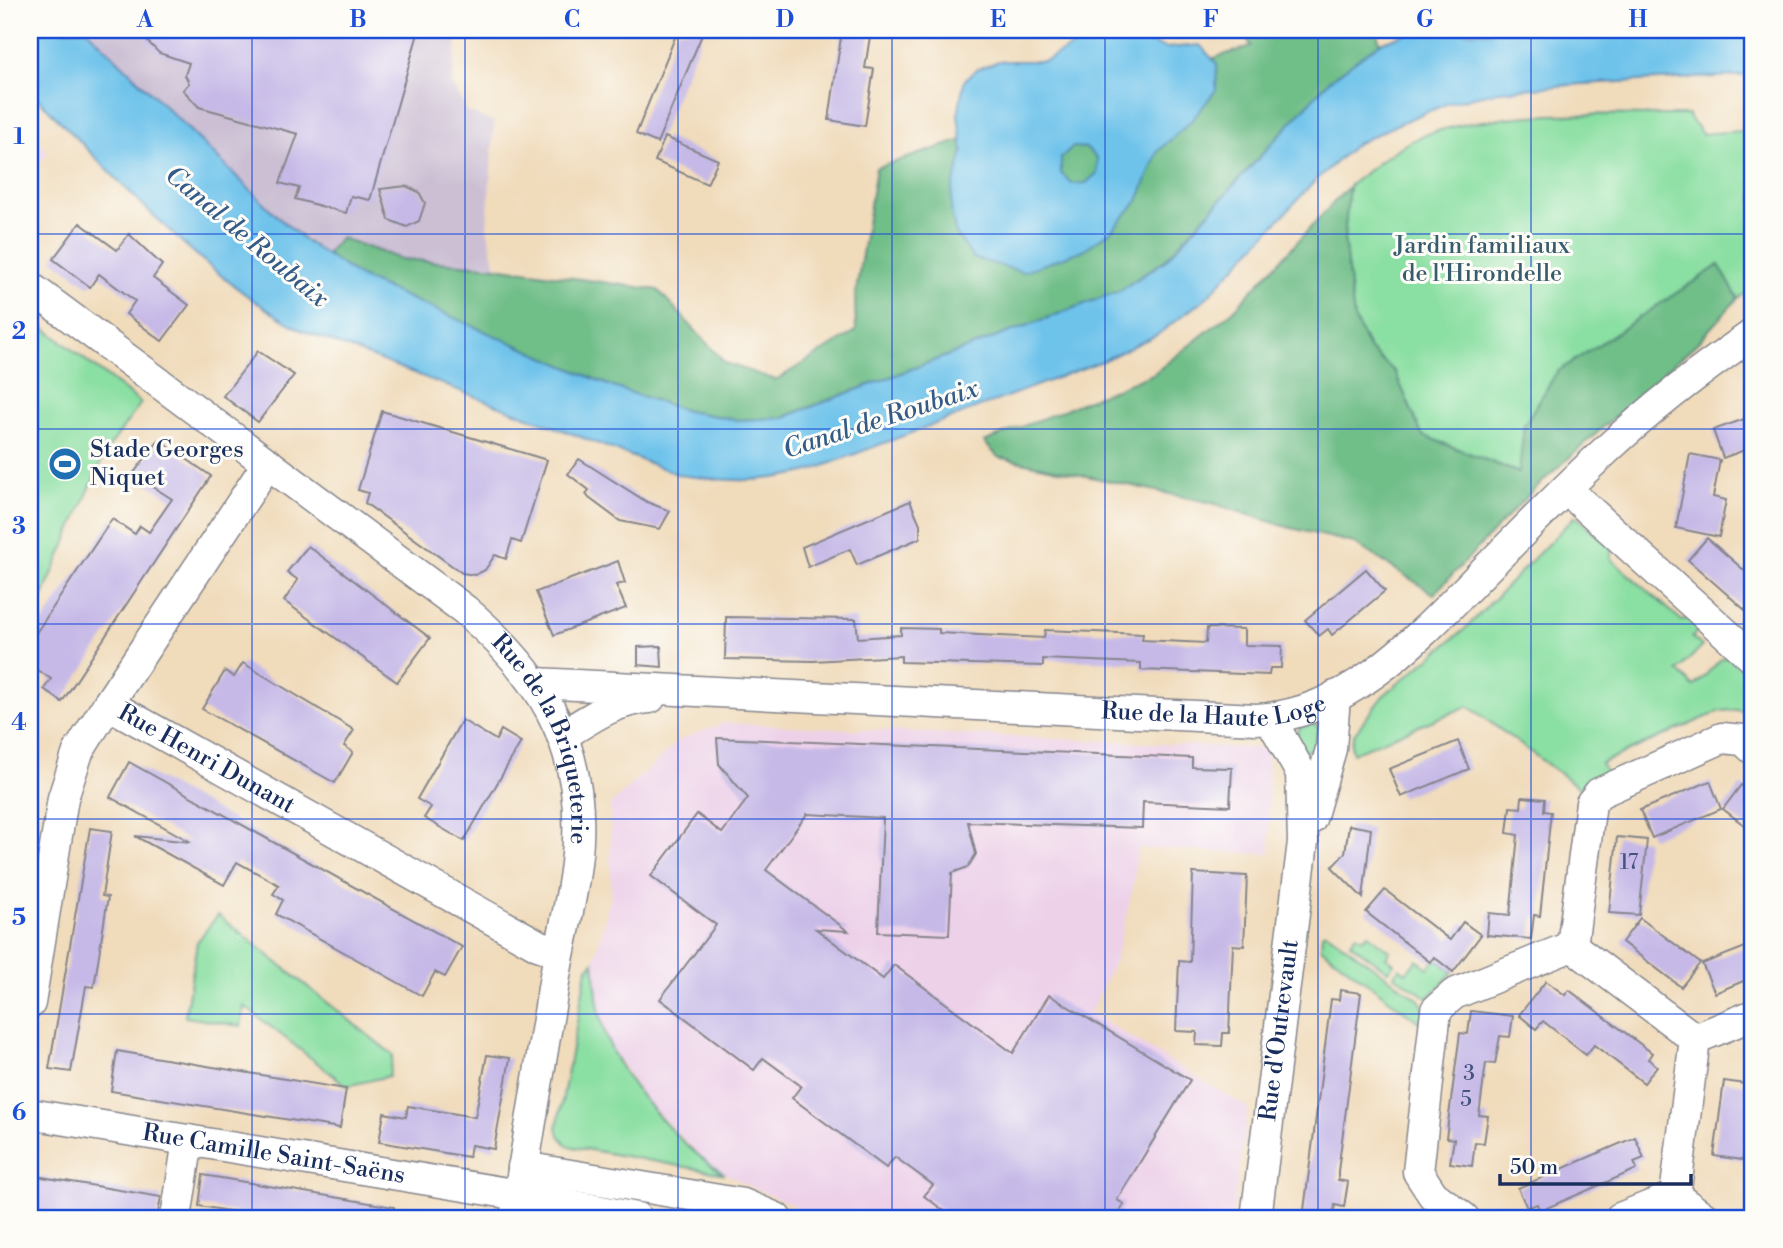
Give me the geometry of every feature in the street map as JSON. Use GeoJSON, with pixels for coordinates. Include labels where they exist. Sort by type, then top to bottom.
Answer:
{"type":"FeatureCollection","features":[{"type":"Feature","properties":{"kind":"street","name":"Rue de la Briqueterie"},"geometry":{"type":"LineString","coordinates":[[30,287],[465,610],[500,640],[536,683],[562,736],[576,788],[578,841],[519,1194]]}},
{"type":"Feature","properties":{"kind":"street","name":"Rue de la Haute Loge"},"geometry":{"type":"LineString","coordinates":[[536,683],[646,686],[692,693],[1270,718],[1294,713],[1335,696],[1369,676],[1410,643],[1566,489],[1654,408],[1753,334]]}},
{"type":"Feature","properties":{"kind":"street","name":"Rue Henri Dunant"},"geometry":{"type":"LineString","coordinates":[[268,463],[108,704],[538,945],[559,952]]}},
{"type":"Feature","properties":{"kind":"street"},"geometry":{"type":"LineString","coordinates":[[1566,489],[1753,659]]}},
{"type":"Feature","properties":{"kind":"street"},"geometry":{"type":"LineString","coordinates":[[562,736],[611,706],[630,699],[692,693]]}},
{"type":"Feature","properties":{"kind":"street","name":"Rue d'Outrevault"},"geometry":{"type":"LineString","coordinates":[[1303,842],[1330,757],[1335,696]]}},
{"type":"Feature","properties":{"kind":"street"},"geometry":{"type":"LineString","coordinates":[[30,1003],[63,798],[78,752],[108,704]]}},
{"type":"Feature","properties":{"kind":"street","name":"Rue d'Outrevault"},"geometry":{"type":"LineString","coordinates":[[1256,1218],[1303,842],[1301,773],[1270,718]]}},
{"type":"Feature","properties":{"kind":"street"},"geometry":{"type":"LineString","coordinates":[[1572,946],[1591,803],[1599,793],[1722,738],[1743,740],[1753,748]]}},
{"type":"Feature","properties":{"kind":"street"},"geometry":{"type":"LineString","coordinates":[[1464,1218],[1433,1195],[1418,1172],[1436,1010],[1454,994],[1572,946]]}},
{"type":"Feature","properties":{"kind":"street"},"geometry":{"type":"LineString","coordinates":[[1572,946],[1695,1039]]}},
{"type":"Feature","properties":{"kind":"street"},"geometry":{"type":"LineString","coordinates":[[1695,1039],[1753,1015]]}},
{"type":"Feature","properties":{"kind":"street"},"geometry":{"type":"LineString","coordinates":[[1675,1196],[1695,1039]]}},
{"type":"Feature","properties":{"kind":"street","name":"Rue Camille Saint-Saëns"},"geometry":{"type":"LineString","coordinates":[[30,1114],[519,1194]]}},
{"type":"Feature","properties":{"kind":"street"},"geometry":{"type":"LineString","coordinates":[[176,1218],[188,1140]]}},
{"type":"Feature","properties":{"kind":"street"},"geometry":{"type":"LineString","coordinates":[[519,1194],[637,1218]]}},
{"type":"Feature","properties":{"kind":"street"},"geometry":{"type":"LineString","coordinates":[[519,1194],[743,1204],[776,1218]]}},
{"type":"Feature","properties":{"kind":"street"},"geometry":{"type":"LineString","coordinates":[[1620,1218],[1675,1196]]}},
{"type":"Feature","properties":{"kind":"street"},"geometry":{"type":"LineString","coordinates":[[1675,1196],[1705,1218]]}},
{"type":"Feature","properties":{"kind":"shaded area"},"geometry":{"type":"Polygon","coordinates":[[[87,30],[458,30],[452,84],[468,112],[494,122],[487,228],[496,267],[401,259],[341,238],[326,254],[280,219],[87,30]]]}},
{"type":"Feature","properties":{"kind":"shaded area"},"geometry":{"type":"Polygon","coordinates":[[[30,131],[48,152],[30,176],[30,131]]]}},
{"type":"Feature","properties":{"kind":"shaded area"},"geometry":{"type":"Polygon","coordinates":[[[724,723],[1267,749],[1270,854],[1138,848],[1132,892],[1115,960],[1090,1013],[1248,1108],[1232,1218],[822,1218],[747,1185],[707,1163],[645,1100],[611,1047],[600,1017],[594,962],[611,896],[610,805],[680,740],[724,723]]]}},
{"type":"Feature","properties":{"kind":"green space"},"geometry":{"type":"Polygon","coordinates":[[[1242,30],[1376,30],[1380,43],[1330,80],[1165,260],[1119,291],[781,418],[738,420],[687,411],[613,387],[360,277],[326,254],[341,238],[401,259],[496,267],[658,290],[725,363],[776,380],[856,331],[855,298],[876,168],[1251,46],[1242,30]]]}},
{"type":"Feature","properties":{"kind":"green space","name":"Jardin familiaux de l'Hirondelle"},"geometry":{"type":"Polygon","coordinates":[[[1688,115],[1702,134],[1753,130],[1753,289],[1738,298],[1718,265],[1524,425],[1520,473],[1422,435],[1395,372],[1370,350],[1354,318],[1344,239],[1349,186],[1389,154],[1411,141],[1464,124],[1527,116],[1688,115]]]}},
{"type":"Feature","properties":{"kind":"green space"},"geometry":{"type":"Polygon","coordinates":[[[1349,186],[1344,239],[1354,318],[1370,350],[1395,372],[1422,435],[1519,473],[1524,425],[1557,372],[1719,265],[1738,298],[1697,343],[1532,491],[1434,594],[1354,543],[1287,527],[1212,503],[998,457],[984,442],[1153,374],[1233,311],[1349,186]]]}},
{"type":"Feature","properties":{"kind":"green space","name":"Stade Georges Niquet"},"geometry":{"type":"Polygon","coordinates":[[[30,317],[141,403],[105,453],[30,625],[30,317]]]}},
{"type":"Feature","properties":{"kind":"green space"},"geometry":{"type":"Polygon","coordinates":[[[1575,516],[1611,547],[1611,559],[1681,620],[1691,618],[1702,626],[1692,637],[1702,646],[1678,671],[1694,687],[1721,659],[1729,655],[1753,669],[1753,717],[1736,710],[1718,712],[1601,763],[1610,778],[1581,789],[1468,706],[1353,753],[1351,746],[1354,734],[1383,696],[1465,629],[1575,516]]]}},
{"type":"Feature","properties":{"kind":"green space"},"geometry":{"type":"Polygon","coordinates":[[[1312,723],[1319,728],[1322,745],[1304,752],[1296,735],[1299,728],[1312,723]]]}},
{"type":"Feature","properties":{"kind":"green space"},"geometry":{"type":"Polygon","coordinates":[[[218,915],[393,1055],[389,1076],[347,1086],[244,1006],[241,1026],[185,1017],[197,942],[218,915]]]}},
{"type":"Feature","properties":{"kind":"green space"},"geometry":{"type":"Polygon","coordinates":[[[1326,932],[1418,999],[1424,1007],[1427,1028],[1321,948],[1322,934],[1326,932]]]}},
{"type":"Feature","properties":{"kind":"green space"},"geometry":{"type":"Polygon","coordinates":[[[1368,934],[1390,951],[1386,957],[1394,963],[1388,971],[1350,943],[1356,935],[1363,939],[1368,934]]]}},
{"type":"Feature","properties":{"kind":"green space"},"geometry":{"type":"Polygon","coordinates":[[[1436,959],[1453,972],[1428,998],[1394,975],[1399,968],[1406,973],[1417,960],[1428,968],[1436,959]]]}},
{"type":"Feature","properties":{"kind":"green space"},"geometry":{"type":"Polygon","coordinates":[[[594,962],[600,1015],[610,1046],[619,1063],[644,1100],[676,1135],[725,1174],[568,1146],[560,1137],[557,1128],[587,969],[594,962]]]}},
{"type":"Feature","properties":{"kind":"water","name":"Canal de Roubaix"},"geometry":{"type":"Polygon","coordinates":[[[30,30],[87,30],[280,219],[306,241],[360,277],[613,387],[687,411],[738,420],[782,418],[1119,291],[1166,260],[1330,80],[1380,43],[1411,32],[1753,30],[1753,75],[1499,91],[1449,103],[1356,144],[1317,179],[1206,298],[1157,335],[1102,361],[810,471],[776,478],[730,480],[680,475],[301,330],[264,307],[192,252],[30,91],[30,30]]]}},
{"type":"Feature","properties":{"kind":"water"},"geometry":{"type":"Polygon","coordinates":[[[1121,35],[1166,48],[1200,45],[1217,64],[1216,90],[1192,120],[1158,151],[1138,201],[1110,232],[1083,250],[1023,272],[973,258],[955,232],[951,210],[952,190],[963,152],[958,115],[964,81],[977,69],[999,61],[1045,61],[1092,36],[1121,35]],[[1072,147],[1061,158],[1061,173],[1072,184],[1086,183],[1097,173],[1097,159],[1087,148],[1072,147]]]}},
{"type":"Feature","properties":{"kind":"building"},"geometry":{"type":"Polygon","coordinates":[[[136,30],[419,30],[370,200],[351,196],[346,213],[295,199],[299,188],[280,183],[298,134],[199,107],[183,90],[189,83],[185,75],[189,63],[159,53],[136,30]]]}},
{"type":"Feature","properties":{"kind":"building"},"geometry":{"type":"Polygon","coordinates":[[[678,30],[704,30],[657,143],[636,134],[678,30]]]}},
{"type":"Feature","properties":{"kind":"building"},"geometry":{"type":"Polygon","coordinates":[[[842,30],[871,30],[865,68],[874,69],[865,126],[829,120],[842,30]]]}},
{"type":"Feature","properties":{"kind":"building"},"geometry":{"type":"Polygon","coordinates":[[[665,137],[718,160],[707,184],[655,161],[665,137]]]}},
{"type":"Feature","properties":{"kind":"building"},"geometry":{"type":"Polygon","coordinates":[[[406,186],[419,192],[425,203],[419,221],[407,227],[389,220],[380,189],[406,186]]]}},
{"type":"Feature","properties":{"kind":"building"},"geometry":{"type":"Polygon","coordinates":[[[80,223],[117,250],[129,234],[162,265],[153,278],[189,305],[162,341],[126,314],[135,301],[99,274],[90,287],[53,259],[80,223]]]}},
{"type":"Feature","properties":{"kind":"building"},"geometry":{"type":"Polygon","coordinates":[[[258,351],[294,375],[258,422],[223,396],[258,351]]]}},
{"type":"Feature","properties":{"kind":"building"},"geometry":{"type":"Polygon","coordinates":[[[382,411],[547,460],[521,543],[512,540],[506,559],[495,555],[485,570],[475,575],[462,573],[365,503],[368,493],[358,490],[382,411]]]}},
{"type":"Feature","properties":{"kind":"building"},"geometry":{"type":"Polygon","coordinates":[[[1753,416],[1753,447],[1723,458],[1713,430],[1753,416]]]}},
{"type":"Feature","properties":{"kind":"building"},"geometry":{"type":"Polygon","coordinates":[[[159,440],[211,476],[62,702],[44,689],[51,679],[30,665],[30,642],[112,519],[135,534],[140,526],[149,532],[172,499],[133,474],[159,440]]]}},
{"type":"Feature","properties":{"kind":"building"},"geometry":{"type":"Polygon","coordinates":[[[1690,454],[1720,460],[1713,497],[1726,500],[1719,537],[1676,528],[1690,454]]]}},
{"type":"Feature","properties":{"kind":"building"},"geometry":{"type":"Polygon","coordinates":[[[579,459],[647,502],[670,511],[660,529],[620,521],[589,498],[586,494],[589,490],[568,474],[579,459]]]}},
{"type":"Feature","properties":{"kind":"building"},"geometry":{"type":"Polygon","coordinates":[[[910,501],[920,524],[920,538],[857,565],[850,549],[808,567],[802,547],[910,501]]]}},
{"type":"Feature","properties":{"kind":"building"},"geometry":{"type":"Polygon","coordinates":[[[1707,538],[1753,578],[1753,617],[1688,560],[1707,538]]]}},
{"type":"Feature","properties":{"kind":"building"},"geometry":{"type":"Polygon","coordinates":[[[308,546],[430,638],[397,682],[284,601],[298,580],[287,572],[308,546]]]}},
{"type":"Feature","properties":{"kind":"building"},"geometry":{"type":"Polygon","coordinates":[[[618,561],[625,583],[616,585],[626,608],[554,635],[536,592],[618,561]]]}},
{"type":"Feature","properties":{"kind":"building"},"geometry":{"type":"Polygon","coordinates":[[[1366,569],[1385,591],[1332,635],[1328,629],[1319,636],[1305,620],[1366,569]]]}},
{"type":"Feature","properties":{"kind":"building"},"geometry":{"type":"Polygon","coordinates":[[[726,617],[856,619],[858,638],[901,635],[901,628],[939,629],[939,633],[1044,638],[1045,630],[1143,634],[1142,640],[1206,643],[1207,628],[1244,629],[1244,645],[1282,646],[1281,668],[1270,668],[1269,675],[1141,670],[1141,663],[1043,659],[1043,666],[901,662],[901,656],[813,661],[725,659],[726,617]]]}},
{"type":"Feature","properties":{"kind":"building"},"geometry":{"type":"Polygon","coordinates":[[[661,646],[662,667],[638,665],[638,647],[661,646]]]}},
{"type":"Feature","properties":{"kind":"building"},"geometry":{"type":"Polygon","coordinates":[[[243,663],[354,730],[344,746],[353,752],[335,783],[202,709],[225,671],[234,677],[243,663]]]}},
{"type":"Feature","properties":{"kind":"building"},"geometry":{"type":"Polygon","coordinates":[[[462,720],[496,740],[501,730],[521,742],[464,841],[424,818],[431,807],[417,799],[462,720]]]}},
{"type":"Feature","properties":{"kind":"building"},"geometry":{"type":"Polygon","coordinates":[[[717,738],[1192,758],[1192,767],[1232,768],[1230,806],[1143,802],[1142,828],[968,822],[976,854],[968,867],[952,873],[949,935],[878,932],[883,818],[807,814],[766,870],[848,931],[816,929],[883,979],[894,965],[1013,1053],[1049,995],[1190,1080],[1117,1200],[1124,1204],[1116,1218],[954,1218],[924,1196],[933,1185],[895,1157],[886,1168],[792,1098],[801,1086],[763,1058],[754,1070],[660,999],[716,925],[651,876],[697,814],[722,833],[748,798],[719,764],[717,738]]]}},
{"type":"Feature","properties":{"kind":"building"},"geometry":{"type":"Polygon","coordinates":[[[1458,741],[1469,769],[1401,797],[1389,769],[1458,741]]]}},
{"type":"Feature","properties":{"kind":"building"},"geometry":{"type":"Polygon","coordinates":[[[129,762],[462,947],[445,977],[435,972],[422,996],[276,914],[283,900],[273,894],[279,885],[237,862],[224,885],[135,836],[191,842],[110,797],[129,762]]]}},
{"type":"Feature","properties":{"kind":"building"},"geometry":{"type":"Polygon","coordinates":[[[1710,781],[1721,809],[1652,838],[1640,810],[1710,781]]]}},
{"type":"Feature","properties":{"kind":"building"},"geometry":{"type":"Polygon","coordinates":[[[1741,785],[1753,794],[1753,832],[1723,809],[1741,785]]]}},
{"type":"Feature","properties":{"kind":"building"},"geometry":{"type":"Polygon","coordinates":[[[1522,797],[1545,799],[1544,811],[1551,812],[1540,916],[1534,915],[1531,939],[1487,935],[1489,913],[1510,915],[1518,835],[1507,833],[1510,807],[1521,808],[1522,797]]]}},
{"type":"Feature","properties":{"kind":"building"},"geometry":{"type":"Polygon","coordinates":[[[1349,825],[1371,829],[1363,898],[1332,867],[1345,853],[1349,825]]]}},
{"type":"Feature","properties":{"kind":"building"},"geometry":{"type":"Polygon","coordinates":[[[90,828],[112,831],[102,896],[108,897],[94,987],[86,986],[71,1072],[49,1069],[90,828]]]}},
{"type":"Feature","properties":{"kind":"building"},"geometry":{"type":"Polygon","coordinates":[[[1617,837],[1647,840],[1639,915],[1609,913],[1617,837]]]}},
{"type":"Feature","properties":{"kind":"building"},"geometry":{"type":"Polygon","coordinates":[[[1193,873],[1247,876],[1244,946],[1233,945],[1229,1033],[1223,1033],[1222,1046],[1196,1045],[1197,1032],[1176,1031],[1179,961],[1190,962],[1193,873]]]}},
{"type":"Feature","properties":{"kind":"building"},"geometry":{"type":"Polygon","coordinates":[[[1385,890],[1450,940],[1463,922],[1481,935],[1453,972],[1434,957],[1430,962],[1366,912],[1385,890]]]}},
{"type":"Feature","properties":{"kind":"building"},"geometry":{"type":"Polygon","coordinates":[[[1640,918],[1700,963],[1681,987],[1622,942],[1640,918]]]}},
{"type":"Feature","properties":{"kind":"building"},"geometry":{"type":"Polygon","coordinates":[[[1753,944],[1753,977],[1715,993],[1702,964],[1753,944]]]}},
{"type":"Feature","properties":{"kind":"building"},"geometry":{"type":"Polygon","coordinates":[[[1546,981],[1565,995],[1569,990],[1652,1053],[1648,1059],[1657,1066],[1644,1083],[1594,1045],[1586,1055],[1543,1021],[1536,1029],[1519,1015],[1546,981]]]}},
{"type":"Feature","properties":{"kind":"building"},"geometry":{"type":"Polygon","coordinates":[[[1340,990],[1361,993],[1338,1171],[1338,1180],[1348,1182],[1344,1207],[1335,1205],[1333,1218],[1303,1218],[1331,999],[1339,1000],[1340,990]]]}},
{"type":"Feature","properties":{"kind":"building"},"geometry":{"type":"Polygon","coordinates":[[[1471,1011],[1513,1016],[1510,1037],[1500,1036],[1495,1064],[1486,1063],[1479,1115],[1488,1116],[1484,1143],[1475,1142],[1472,1166],[1450,1163],[1454,1139],[1446,1138],[1460,1033],[1468,1034],[1471,1011]]]}},
{"type":"Feature","properties":{"kind":"building"},"geometry":{"type":"Polygon","coordinates":[[[117,1051],[346,1089],[340,1128],[111,1091],[117,1051]]]}},
{"type":"Feature","properties":{"kind":"building"},"geometry":{"type":"Polygon","coordinates":[[[487,1055],[510,1058],[494,1149],[471,1145],[469,1157],[379,1142],[384,1113],[406,1117],[408,1106],[475,1117],[487,1055]]]}},
{"type":"Feature","properties":{"kind":"building"},"geometry":{"type":"Polygon","coordinates":[[[1724,1081],[1753,1085],[1743,1160],[1714,1156],[1724,1081]]]}},
{"type":"Feature","properties":{"kind":"building"},"geometry":{"type":"Polygon","coordinates":[[[1635,1137],[1644,1158],[1634,1162],[1637,1169],[1540,1211],[1537,1204],[1527,1208],[1518,1188],[1635,1137]]]}},
{"type":"Feature","properties":{"kind":"building"},"geometry":{"type":"Polygon","coordinates":[[[30,1175],[161,1197],[157,1218],[30,1216],[30,1175]]]}},
{"type":"Feature","properties":{"kind":"building"},"geometry":{"type":"Polygon","coordinates":[[[203,1175],[394,1207],[393,1218],[271,1218],[199,1206],[203,1175]]]}},
{"type":"Feature","properties":{"kind":"place","name":"Stade Georges Niquet"},"geometry":{"type":"Point","coordinates":[65,464]}}]}
